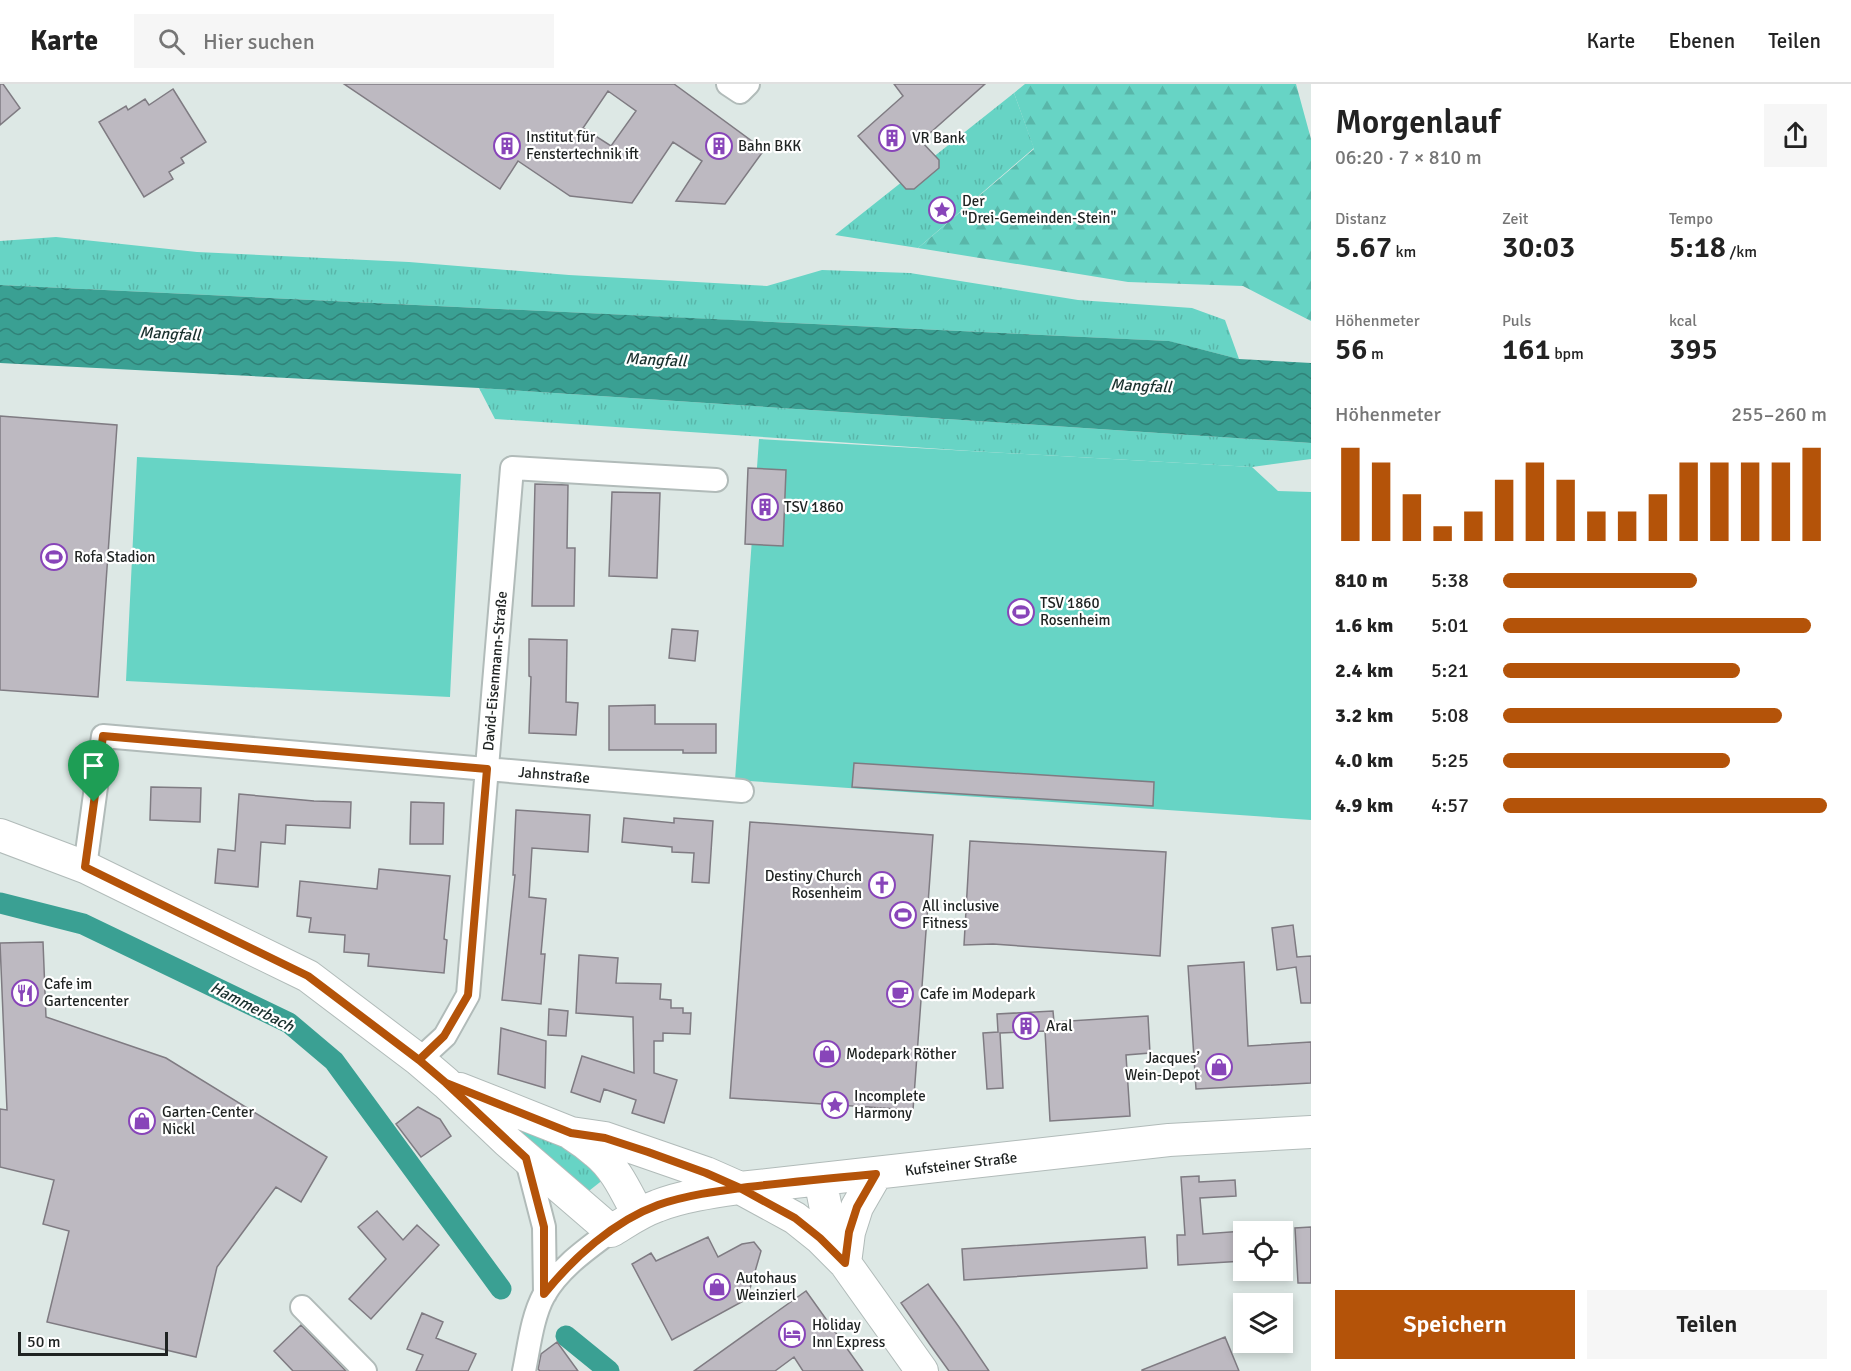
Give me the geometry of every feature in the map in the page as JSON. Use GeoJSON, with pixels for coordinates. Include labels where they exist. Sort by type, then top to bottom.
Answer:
{"type":"FeatureCollection","features":[{"type":"Feature","properties":{"kind":"main road"},"geometry":{"type":"LineString","coordinates":[[0,835],[85,867],[308,976],[419,1060],[526,1158],[611,1231]]}},
{"type":"Feature","properties":{"kind":"main road"},"geometry":{"type":"LineString","coordinates":[[446,1083],[571,1133],[605,1138],[706,1173],[740,1188],[795,1218],[820,1238],[845,1263],[922,1371]]}},
{"type":"Feature","properties":{"kind":"main road","name":"Kufsteiner Straße"},"geometry":{"type":"LineString","coordinates":[[611,1231],[638,1214],[658,1205],[694,1195],[740,1188],[1169,1140],[1311,1132]]}},
{"type":"Feature","properties":{"kind":"main road"},"geometry":{"type":"LineString","coordinates":[[571,1133],[597,1152],[610,1167],[620,1180],[638,1214]]}},
{"type":"Feature","properties":{"kind":"main road"},"geometry":{"type":"LineString","coordinates":[[845,1263],[849,1232],[857,1207],[876,1174]]}},
{"type":"Feature","properties":{"kind":"main road"},"geometry":{"type":"LineString","coordinates":[[820,1179],[832,1233],[845,1263]]}},
{"type":"Feature","properties":{"kind":"street"},"geometry":{"type":"LineString","coordinates":[[728,84],[740,92],[748,84]]}},
{"type":"Feature","properties":{"kind":"street","name":"David-Eisenmann-Straße"},"geometry":{"type":"LineString","coordinates":[[419,1060],[444,1036],[468,995],[512,468],[716,480]]}},
{"type":"Feature","properties":{"kind":"street","name":"Jahnstraße"},"geometry":{"type":"LineString","coordinates":[[85,867],[103,736],[742,791]]}},
{"type":"Feature","properties":{"kind":"street"},"geometry":{"type":"LineString","coordinates":[[526,1158],[544,1227],[544,1294]]}},
{"type":"Feature","properties":{"kind":"street","name":"Kufsteiner Straße"},"geometry":{"type":"LineString","coordinates":[[524,1371],[537,1312],[544,1294],[577,1257],[611,1231]]}},
{"type":"Feature","properties":{"kind":"street"},"geometry":{"type":"LineString","coordinates":[[302,1307],[365,1371]]}},
{"type":"Feature","properties":{"kind":"green space"},"geometry":{"type":"Polygon","coordinates":[[[1025,84],[1296,84],[1311,139],[1311,321],[1243,286],[1128,282],[918,248],[1034,149],[1014,93],[1025,84]]]}},
{"type":"Feature","properties":{"kind":"green space"},"geometry":{"type":"Polygon","coordinates":[[[1014,93],[1034,148],[918,248],[835,235],[1014,93]]]}},
{"type":"Feature","properties":{"kind":"green space"},"geometry":{"type":"Polygon","coordinates":[[[56,237],[197,252],[409,262],[569,275],[767,286],[822,270],[910,273],[1078,300],[1192,308],[1225,320],[1239,359],[1168,341],[0,285],[0,241],[56,237]]]}},
{"type":"Feature","properties":{"kind":"green space"},"geometry":{"type":"Polygon","coordinates":[[[479,388],[1311,443],[1311,459],[1252,467],[971,451],[495,419],[479,388]]]}},
{"type":"Feature","properties":{"kind":"green space","name":"TSV 1860 Rosenheim"},"geometry":{"type":"Polygon","coordinates":[[[759,439],[1252,467],[1278,491],[1311,492],[1311,820],[735,780],[759,439]]]}},
{"type":"Feature","properties":{"kind":"green space"},"geometry":{"type":"Polygon","coordinates":[[[137,457],[461,474],[450,697],[126,681],[137,457]]]}},
{"type":"Feature","properties":{"kind":"green space"},"geometry":{"type":"Polygon","coordinates":[[[499,1117],[577,1151],[604,1179],[585,1194],[499,1117]]]}},
{"type":"Feature","properties":{"kind":"water","name":"Mangfall"},"geometry":{"type":"Polygon","coordinates":[[[0,285],[1169,341],[1239,359],[1311,363],[1311,443],[479,388],[0,363],[0,285]]]}},
{"type":"Feature","properties":{"kind":"building"},"geometry":{"type":"Polygon","coordinates":[[[0,84],[3,84],[20,108],[0,125],[0,84]]]}},
{"type":"Feature","properties":{"kind":"building"},"geometry":{"type":"Polygon","coordinates":[[[344,84],[674,84],[764,150],[725,204],[676,201],[702,161],[673,142],[632,203],[570,196],[518,161],[500,189],[344,84]],[[608,91],[583,128],[611,146],[636,111],[608,91]]]}},
{"type":"Feature","properties":{"kind":"building","name":"VR Bank"},"geometry":{"type":"Polygon","coordinates":[[[894,84],[985,84],[921,141],[939,160],[939,168],[914,189],[906,189],[858,136],[903,96],[894,84]]]}},
{"type":"Feature","properties":{"kind":"building"},"geometry":{"type":"Polygon","coordinates":[[[173,89],[206,142],[181,158],[184,163],[169,172],[173,179],[144,197],[99,122],[126,106],[128,110],[145,99],[149,105],[173,89]]]}},
{"type":"Feature","properties":{"kind":"building","name":"Rofa Stadion"},"geometry":{"type":"Polygon","coordinates":[[[0,416],[117,425],[98,697],[0,690],[0,416]]]}},
{"type":"Feature","properties":{"kind":"building","name":"TSV 1860"},"geometry":{"type":"Polygon","coordinates":[[[748,468],[786,470],[783,546],[745,544],[748,468]]]}},
{"type":"Feature","properties":{"kind":"building"},"geometry":{"type":"Polygon","coordinates":[[[535,484],[568,485],[567,548],[575,548],[574,606],[532,606],[535,484]]]}},
{"type":"Feature","properties":{"kind":"building"},"geometry":{"type":"Polygon","coordinates":[[[612,492],[660,493],[657,578],[609,576],[612,492]]]}},
{"type":"Feature","properties":{"kind":"building"},"geometry":{"type":"Polygon","coordinates":[[[672,629],[698,631],[695,661],[669,658],[672,629]]]}},
{"type":"Feature","properties":{"kind":"building"},"geometry":{"type":"Polygon","coordinates":[[[529,639],[567,640],[566,702],[578,703],[576,735],[529,733],[531,677],[529,676],[529,639]]]}},
{"type":"Feature","properties":{"kind":"building"},"geometry":{"type":"Polygon","coordinates":[[[655,705],[655,724],[716,724],[716,753],[683,753],[683,750],[609,750],[609,706],[655,705]]]}},
{"type":"Feature","properties":{"kind":"building"},"geometry":{"type":"Polygon","coordinates":[[[854,763],[1154,782],[1153,806],[852,787],[854,763]]]}},
{"type":"Feature","properties":{"kind":"building"},"geometry":{"type":"Polygon","coordinates":[[[151,787],[201,788],[200,822],[150,820],[151,787]]]}},
{"type":"Feature","properties":{"kind":"building"},"geometry":{"type":"Polygon","coordinates":[[[239,794],[351,802],[350,828],[286,825],[285,844],[261,842],[258,887],[215,883],[218,849],[235,851],[239,794]]]}},
{"type":"Feature","properties":{"kind":"building"},"geometry":{"type":"Polygon","coordinates":[[[411,802],[444,803],[443,844],[410,844],[411,802]]]}},
{"type":"Feature","properties":{"kind":"building"},"geometry":{"type":"Polygon","coordinates":[[[516,810],[590,815],[588,852],[532,848],[529,897],[546,899],[541,954],[545,954],[541,1004],[502,1000],[515,875],[513,875],[516,810]]]}},
{"type":"Feature","properties":{"kind":"building"},"geometry":{"type":"Polygon","coordinates":[[[624,818],[674,823],[674,818],[713,821],[709,883],[692,882],[694,853],[672,852],[672,847],[622,842],[624,818]]]}},
{"type":"Feature","properties":{"kind":"building"},"geometry":{"type":"Polygon","coordinates":[[[750,822],[933,835],[913,1110],[730,1098],[750,822]]]}},
{"type":"Feature","properties":{"kind":"building"},"geometry":{"type":"Polygon","coordinates":[[[970,841],[1166,852],[1160,956],[993,944],[964,945],[970,841]]]}},
{"type":"Feature","properties":{"kind":"building"},"geometry":{"type":"Polygon","coordinates":[[[379,869],[450,876],[444,939],[447,940],[444,973],[368,966],[369,954],[344,952],[345,935],[309,932],[311,918],[297,916],[300,881],[377,889],[379,869]]]}},
{"type":"Feature","properties":{"kind":"building"},"geometry":{"type":"Polygon","coordinates":[[[1293,925],[1297,957],[1311,956],[1311,1003],[1301,1003],[1296,967],[1277,970],[1272,928],[1293,925]]]}},
{"type":"Feature","properties":{"kind":"building","name":"Garten-Center Nickl"},"geometry":{"type":"Polygon","coordinates":[[[43,942],[46,1017],[166,1058],[327,1157],[301,1202],[276,1187],[217,1267],[196,1357],[47,1322],[69,1231],[43,1224],[54,1180],[0,1167],[0,1109],[7,1110],[0,943],[43,942]]]}},
{"type":"Feature","properties":{"kind":"building"},"geometry":{"type":"Polygon","coordinates":[[[579,955],[618,958],[616,983],[661,984],[660,999],[671,1000],[671,1008],[683,1008],[683,1013],[691,1013],[690,1034],[663,1033],[663,1041],[654,1041],[654,1073],[677,1080],[664,1123],[632,1113],[636,1100],[604,1089],[600,1102],[571,1092],[582,1056],[634,1073],[633,1017],[576,1013],[579,955]]]}},
{"type":"Feature","properties":{"kind":"building"},"geometry":{"type":"Polygon","coordinates":[[[1244,962],[1248,1046],[1311,1042],[1311,1083],[1196,1089],[1188,966],[1244,962]]]}},
{"type":"Feature","properties":{"kind":"building"},"geometry":{"type":"Polygon","coordinates":[[[549,1009],[568,1011],[566,1036],[548,1035],[549,1009]]]}},
{"type":"Feature","properties":{"kind":"building"},"geometry":{"type":"Polygon","coordinates":[[[1053,1011],[1054,1022],[1148,1016],[1150,1053],[1126,1055],[1130,1116],[1050,1121],[1045,1031],[1000,1033],[1003,1088],[987,1089],[983,1033],[998,1032],[997,1014],[1053,1011]]]}},
{"type":"Feature","properties":{"kind":"building"},"geometry":{"type":"Polygon","coordinates":[[[501,1028],[546,1041],[545,1088],[498,1074],[501,1028]]]}},
{"type":"Feature","properties":{"kind":"building"},"geometry":{"type":"Polygon","coordinates":[[[418,1107],[440,1119],[451,1136],[421,1157],[396,1124],[418,1107]]]}},
{"type":"Feature","properties":{"kind":"building"},"geometry":{"type":"Polygon","coordinates":[[[1199,1176],[1199,1182],[1235,1180],[1236,1196],[1200,1198],[1203,1234],[1233,1232],[1233,1262],[1178,1265],[1177,1235],[1185,1235],[1181,1177],[1199,1176]]]}},
{"type":"Feature","properties":{"kind":"building"},"geometry":{"type":"Polygon","coordinates":[[[377,1211],[403,1240],[417,1225],[439,1245],[371,1319],[349,1299],[386,1259],[358,1227],[377,1211]]]}},
{"type":"Feature","properties":{"kind":"building"},"geometry":{"type":"Polygon","coordinates":[[[1311,1227],[1311,1283],[1298,1283],[1295,1228],[1311,1227]]]}},
{"type":"Feature","properties":{"kind":"building","name":"Autohaus Weinzierl"},"geometry":{"type":"Polygon","coordinates":[[[708,1237],[718,1257],[742,1244],[754,1242],[761,1251],[747,1299],[672,1340],[632,1264],[651,1253],[656,1261],[708,1237]]]}},
{"type":"Feature","properties":{"kind":"building"},"geometry":{"type":"Polygon","coordinates":[[[1145,1237],[1147,1268],[964,1280],[962,1249],[1145,1237]]]}},
{"type":"Feature","properties":{"kind":"building"},"geometry":{"type":"Polygon","coordinates":[[[928,1284],[989,1371],[949,1371],[931,1346],[901,1303],[928,1284]]]}},
{"type":"Feature","properties":{"kind":"building","name":"Holiday Inn Express"},"geometry":{"type":"Polygon","coordinates":[[[806,1291],[863,1371],[803,1371],[794,1357],[775,1371],[694,1371],[806,1291]]]}},
{"type":"Feature","properties":{"kind":"building"},"geometry":{"type":"Polygon","coordinates":[[[422,1313],[443,1322],[436,1338],[476,1354],[468,1371],[416,1371],[423,1355],[407,1349],[422,1313]]]}},
{"type":"Feature","properties":{"kind":"building"},"geometry":{"type":"Polygon","coordinates":[[[301,1325],[346,1371],[293,1371],[274,1351],[301,1325]]]}},
{"type":"Feature","properties":{"kind":"building"},"geometry":{"type":"Polygon","coordinates":[[[1225,1337],[1239,1371],[1142,1371],[1142,1370],[1225,1337]]]}},
{"type":"Feature","properties":{"kind":"building"},"geometry":{"type":"Polygon","coordinates":[[[557,1342],[578,1371],[540,1371],[538,1369],[541,1354],[557,1342]]]}},
{"type":"Feature","properties":{"kind":"waterway","name":"Hammerbach"},"geometry":{"type":"LineString","coordinates":[[0,903],[83,924],[289,1023],[334,1061],[501,1289]]}},
{"type":"Feature","properties":{"kind":"waterway","name":"Hammerbach"},"geometry":{"type":"LineString","coordinates":[[566,1336],[609,1371]]}},
{"type":"Feature","properties":{"kind":"place","name":"VR Bank"},"geometry":{"type":"Point","coordinates":[892,138]}},
{"type":"Feature","properties":{"kind":"place","name":"Institut für Fenstertechnik ift"},"geometry":{"type":"Point","coordinates":[507,146]}},
{"type":"Feature","properties":{"kind":"place","name":"Bahn BKK"},"geometry":{"type":"Point","coordinates":[719,146]}},
{"type":"Feature","properties":{"kind":"place","name":"Der \"Drei-Gemeinden-Stein\""},"geometry":{"type":"Point","coordinates":[942,210]}},
{"type":"Feature","properties":{"kind":"place","name":"TSV 1860"},"geometry":{"type":"Point","coordinates":[765,507]}},
{"type":"Feature","properties":{"kind":"place","name":"Rofa Stadion"},"geometry":{"type":"Point","coordinates":[54,557]}},
{"type":"Feature","properties":{"kind":"place","name":"TSV 1860 Rosenheim"},"geometry":{"type":"Point","coordinates":[1021,612]}},
{"type":"Feature","properties":{"kind":"place","name":"Destiny Church Rosenheim"},"geometry":{"type":"Point","coordinates":[882,885]}},
{"type":"Feature","properties":{"kind":"place","name":"All inclusive Fitness"},"geometry":{"type":"Point","coordinates":[903,915]}},
{"type":"Feature","properties":{"kind":"place","name":"Cafe im Gartencenter"},"geometry":{"type":"Point","coordinates":[25,993]}},
{"type":"Feature","properties":{"kind":"place","name":"Cafe im Modepark"},"geometry":{"type":"Point","coordinates":[900,994]}},
{"type":"Feature","properties":{"kind":"place","name":"Aral"},"geometry":{"type":"Point","coordinates":[1026,1026]}},
{"type":"Feature","properties":{"kind":"place","name":"Modepark Röther"},"geometry":{"type":"Point","coordinates":[827,1054]}},
{"type":"Feature","properties":{"kind":"place","name":"Jacques’ Wein-Depot"},"geometry":{"type":"Point","coordinates":[1219,1067]}},
{"type":"Feature","properties":{"kind":"place","name":"Incomplete Harmony"},"geometry":{"type":"Point","coordinates":[835,1105]}},
{"type":"Feature","properties":{"kind":"place","name":"Garten-Center Nickl"},"geometry":{"type":"Point","coordinates":[142,1121]}},
{"type":"Feature","properties":{"kind":"place","name":"Autohaus Weinzierl"},"geometry":{"type":"Point","coordinates":[717,1287]}},
{"type":"Feature","properties":{"kind":"place","name":"Holiday Inn Express"},"geometry":{"type":"Point","coordinates":[792,1334]}},
{"type":"Feature","properties":{"kind":"route"},"geometry":{"type":"LineString","coordinates":[[94,802],[85,867],[308,976],[419,1060],[526,1158],[544,1227],[544,1294],[559,1275],[585,1250],[638,1214],[658,1205],[694,1195],[740,1188],[876,1174],[857,1207],[849,1232],[845,1263],[820,1238],[795,1218],[740,1188],[706,1173],[605,1138],[571,1133],[446,1083],[419,1060],[444,1036],[468,995],[487,769],[103,736],[94,802]]}}]}
